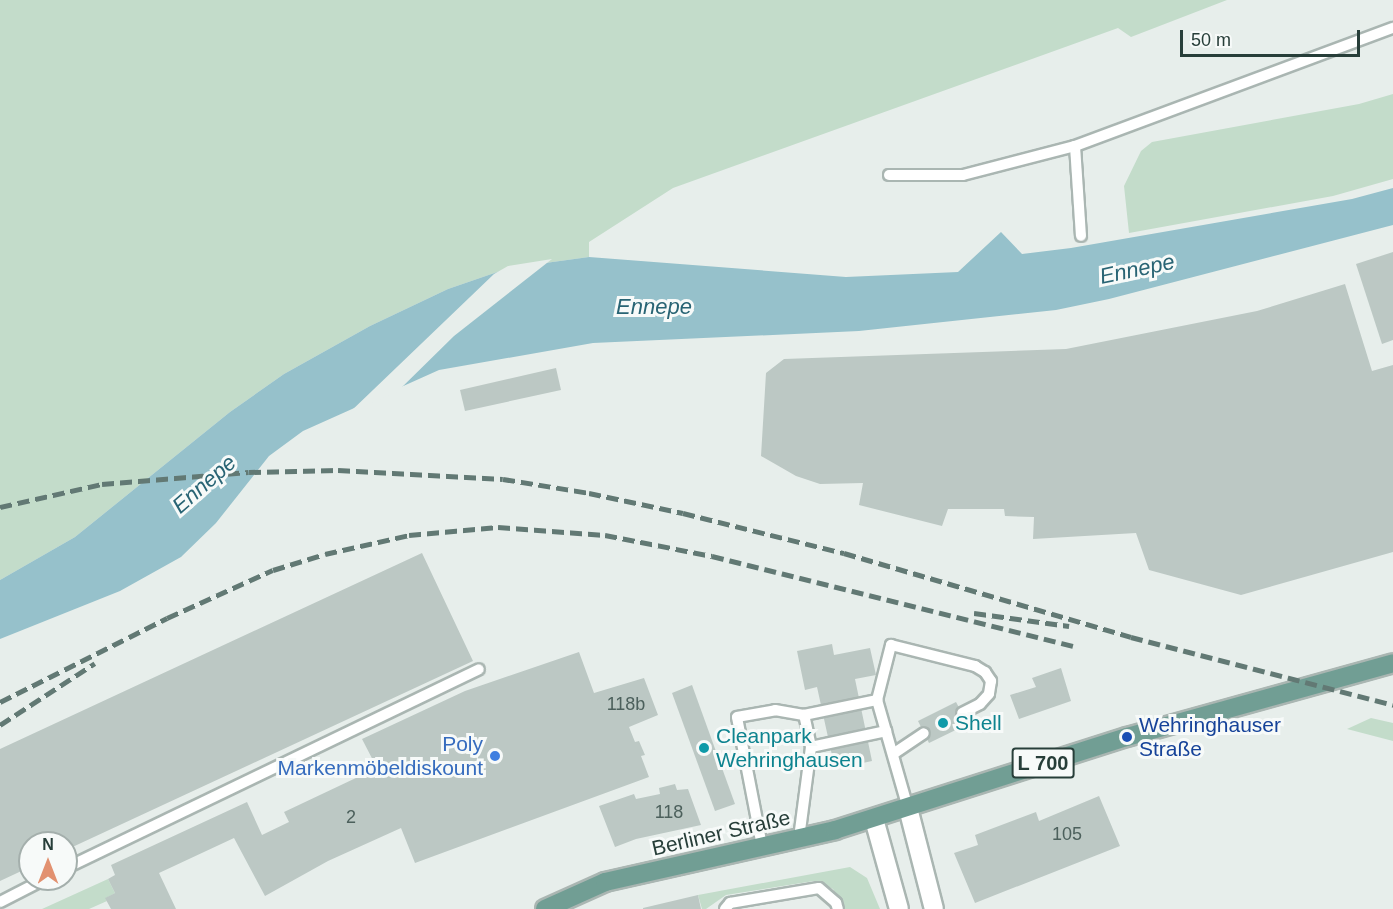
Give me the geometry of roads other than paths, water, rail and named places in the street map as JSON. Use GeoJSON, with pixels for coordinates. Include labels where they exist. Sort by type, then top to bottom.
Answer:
{"type":"FeatureCollection","features":[{"type":"Feature","properties":{"kind":"main road","name":"L 700"},"geometry":{"type":"LineString","coordinates":[[908,808],[1128,736],[1393,663]]}},
{"type":"Feature","properties":{"kind":"main road","name":"Berliner Straße"},"geometry":{"type":"LineString","coordinates":[[547,909],[605,882],[799,838],[908,808]]}},
{"type":"Feature","properties":{"kind":"street"},"geometry":{"type":"LineString","coordinates":[[908,808],[934,909]]}},
{"type":"Feature","properties":{"kind":"street"},"geometry":{"type":"LineString","coordinates":[[874,819],[899,909]]}},
{"type":"Feature","properties":{"kind":"lane"},"geometry":{"type":"LineString","coordinates":[[889,175],[963,175],[1075,146],[1393,28]]}},
{"type":"Feature","properties":{"kind":"lane"},"geometry":{"type":"LineString","coordinates":[[1075,146],[1081,237]]}},
{"type":"Feature","properties":{"kind":"lane"},"geometry":{"type":"LineString","coordinates":[[908,808],[877,700],[891,645],[975,666],[985,672],[991,681],[989,694],[980,704],[962,712]]}},
{"type":"Feature","properties":{"kind":"lane"},"geometry":{"type":"LineString","coordinates":[[78,862],[479,669]]}},
{"type":"Feature","properties":{"kind":"lane"},"geometry":{"type":"LineString","coordinates":[[762,846],[737,717],[775,710],[804,715],[877,700]]}},
{"type":"Feature","properties":{"kind":"lane"},"geometry":{"type":"LineString","coordinates":[[799,838],[811,747],[804,715]]}},
{"type":"Feature","properties":{"kind":"lane"},"geometry":{"type":"LineString","coordinates":[[811,747],[886,731]]}},
{"type":"Feature","properties":{"kind":"lane"},"geometry":{"type":"LineString","coordinates":[[893,754],[924,733]]}},
{"type":"Feature","properties":{"kind":"lane"},"geometry":{"type":"LineString","coordinates":[[725,909],[730,903],[819,888],[836,903],[838,909]]}},
{"type":"Feature","properties":{"kind":"lane"},"geometry":{"type":"LineString","coordinates":[[0,902],[22,891]]}},
{"type":"Feature","properties":{"kind":"water","name":"Ennepe"},"geometry":{"type":"Polygon","coordinates":[[[1393,188],[1393,225],[1109,299],[1056,310],[859,331],[593,343],[439,370],[303,431],[269,456],[216,523],[181,557],[120,591],[0,639],[0,580],[75,537],[230,412],[284,374],[370,326],[448,289],[509,268],[589,257],[846,277],[958,272],[1001,232],[1022,254],[1071,248],[1352,199],[1393,188]]]}},
{"type":"Feature","properties":{"kind":"railway"},"geometry":{"type":"LineString","coordinates":[[0,507],[102,484],[249,472],[338,470],[503,479],[589,493],[683,513],[844,553],[1131,637],[1393,705]]}},
{"type":"Feature","properties":{"kind":"railway"},"geometry":{"type":"LineString","coordinates":[[0,702],[167,618],[273,570],[325,554],[409,535],[498,527],[605,535],[712,556],[1078,647]]}},
{"type":"Feature","properties":{"kind":"railway"},"geometry":{"type":"LineString","coordinates":[[974,613],[1069,626]]}},
{"type":"Feature","properties":{"kind":"railway"},"geometry":{"type":"LineString","coordinates":[[0,725],[95,663]]}},
{"type":"Feature","properties":{"kind":"place","name":"Shell"},"geometry":{"type":"Point","coordinates":[943,723]}},
{"type":"Feature","properties":{"kind":"place","name":"Wehringhauser Straße"},"geometry":{"type":"Point","coordinates":[1127,737]}},
{"type":"Feature","properties":{"kind":"place","name":"Cleanpark Wehringhausen"},"geometry":{"type":"Point","coordinates":[704,748]}},
{"type":"Feature","properties":{"kind":"place","name":"Poly Markenmöbeldiskount"},"geometry":{"type":"Point","coordinates":[495,756]}}]}
